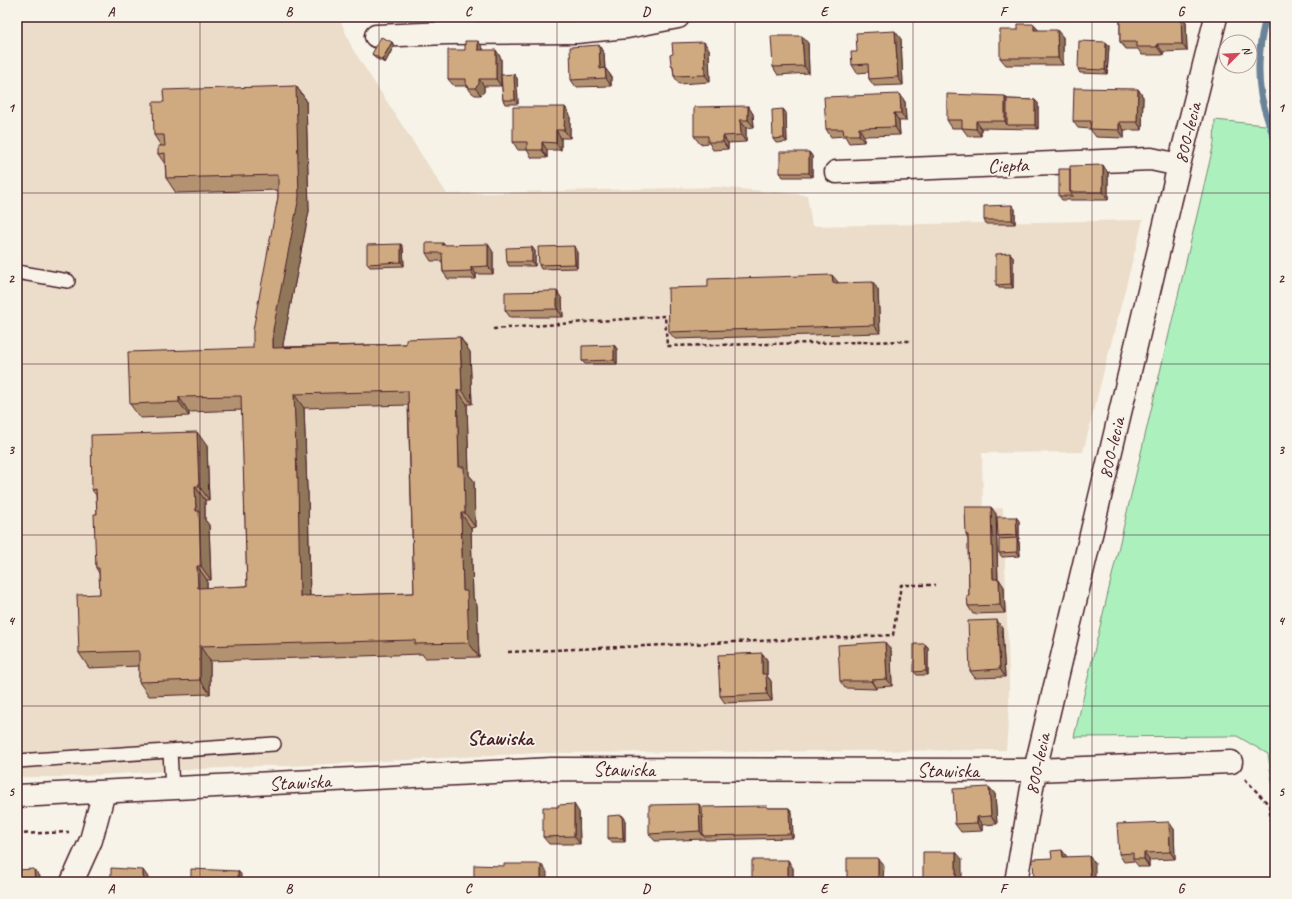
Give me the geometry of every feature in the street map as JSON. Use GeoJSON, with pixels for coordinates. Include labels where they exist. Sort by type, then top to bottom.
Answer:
{"type":"FeatureCollection","features":[{"type":"Feature","properties":{"kind":"street"},"geometry":{"type":"LineString","coordinates":[[376,36],[447,33],[576,32],[627,27],[678,17]]}},
{"type":"Feature","properties":{"kind":"street","name":"800-lecia"},"geometry":{"type":"LineString","coordinates":[[1016,882],[1035,770],[1179,164],[1216,17]]}},
{"type":"Feature","properties":{"kind":"street","name":"Ciepła"},"geometry":{"type":"LineString","coordinates":[[836,172],[1151,159],[1179,164]]}},
{"type":"Feature","properties":{"kind":"street","name":"Stawiska"},"geometry":{"type":"LineString","coordinates":[[17,796],[552,769],[1035,770],[1231,762]]}},
{"type":"Feature","properties":{"kind":"street"},"geometry":{"type":"LineString","coordinates":[[72,882],[91,840],[104,792]]}},
{"type":"Feature","properties":{"kind":"lane"},"geometry":{"type":"LineString","coordinates":[[17,272],[68,281]]}},
{"type":"Feature","properties":{"kind":"lane"},"geometry":{"type":"LineString","coordinates":[[17,761],[274,744]]}},
{"type":"Feature","properties":{"kind":"lane"},"geometry":{"type":"LineString","coordinates":[[170,751],[172,789]]}},
{"type":"Feature","properties":{"kind":"path"},"geometry":{"type":"LineString","coordinates":[[493,329],[665,316],[667,346],[911,340]]}},
{"type":"Feature","properties":{"kind":"path"},"geometry":{"type":"LineString","coordinates":[[508,652],[893,635],[901,585],[936,585]]}},
{"type":"Feature","properties":{"kind":"path"},"geometry":{"type":"LineString","coordinates":[[1231,762],[1269,805],[1275,849]]}},
{"type":"Feature","properties":{"kind":"path"},"geometry":{"type":"LineString","coordinates":[[17,834],[73,831]]}},
{"type":"Feature","properties":{"kind":"shaded area"},"geometry":{"type":"Polygon","coordinates":[[[17,17],[339,17],[352,48],[447,194],[717,187],[807,195],[812,226],[1143,220],[1083,452],[982,453],[983,509],[1003,508],[1009,676],[1009,709],[1006,750],[539,753],[289,766],[255,766],[64,777],[17,777],[17,17]]]}},
{"type":"Feature","properties":{"kind":"green space"},"geometry":{"type":"Polygon","coordinates":[[[1215,120],[1275,126],[1275,801],[1268,754],[1237,736],[1074,737],[1214,143],[1215,120]]]}},
{"type":"Feature","properties":{"kind":"building"},"geometry":{"type":"Polygon","coordinates":[[[1120,17],[1181,17],[1182,44],[1157,44],[1157,47],[1137,47],[1137,42],[1120,42],[1120,17]]]}},
{"type":"Feature","properties":{"kind":"building"},"geometry":{"type":"Polygon","coordinates":[[[1018,24],[1034,24],[1034,30],[1057,30],[1058,58],[1000,58],[1000,30],[1018,30],[1018,24]]]}},
{"type":"Feature","properties":{"kind":"building"},"geometry":{"type":"Polygon","coordinates":[[[895,31],[898,77],[869,79],[868,64],[852,65],[851,52],[857,52],[856,33],[895,31]]]}},
{"type":"Feature","properties":{"kind":"building"},"geometry":{"type":"Polygon","coordinates":[[[771,36],[802,36],[804,66],[773,67],[771,36]]]}},
{"type":"Feature","properties":{"kind":"building"},"geometry":{"type":"Polygon","coordinates":[[[381,37],[392,42],[382,60],[372,54],[381,37]]]}},
{"type":"Feature","properties":{"kind":"building"},"geometry":{"type":"Polygon","coordinates":[[[465,41],[478,41],[478,50],[496,50],[496,79],[479,79],[479,84],[475,88],[470,88],[466,84],[466,79],[448,79],[448,50],[465,50],[465,41]]]}},
{"type":"Feature","properties":{"kind":"building"},"geometry":{"type":"Polygon","coordinates":[[[1079,41],[1106,42],[1105,70],[1078,69],[1079,41]]]}},
{"type":"Feature","properties":{"kind":"building"},"geometry":{"type":"Polygon","coordinates":[[[704,42],[705,75],[674,76],[670,55],[673,54],[672,43],[704,42]]]}},
{"type":"Feature","properties":{"kind":"building"},"geometry":{"type":"Polygon","coordinates":[[[599,45],[600,69],[605,68],[606,78],[571,80],[570,47],[599,45]]]}},
{"type":"Feature","properties":{"kind":"building"},"geometry":{"type":"Polygon","coordinates":[[[514,74],[515,100],[503,100],[501,75],[514,74]]]}},
{"type":"Feature","properties":{"kind":"building"},"geometry":{"type":"Polygon","coordinates":[[[296,86],[299,197],[273,330],[273,348],[406,344],[406,339],[460,337],[462,390],[457,390],[459,467],[464,467],[465,513],[461,513],[463,591],[467,591],[469,643],[415,644],[415,640],[200,646],[200,680],[139,682],[139,651],[79,653],[77,595],[100,594],[99,568],[96,568],[94,514],[97,514],[96,489],[92,490],[91,435],[197,432],[199,486],[195,486],[196,511],[199,511],[201,566],[197,566],[198,588],[247,586],[241,396],[179,397],[179,402],[130,404],[128,352],[253,348],[253,330],[278,197],[278,175],[166,178],[165,153],[158,154],[158,146],[165,146],[164,135],[154,135],[153,102],[164,102],[163,90],[296,86]],[[408,391],[294,394],[298,478],[300,596],[414,593],[408,391]]]}},
{"type":"Feature","properties":{"kind":"building"},"geometry":{"type":"Polygon","coordinates":[[[1074,88],[1138,89],[1137,122],[1119,122],[1119,130],[1090,129],[1091,121],[1073,121],[1074,88]]]}},
{"type":"Feature","properties":{"kind":"building"},"geometry":{"type":"Polygon","coordinates":[[[900,94],[901,113],[894,113],[895,127],[859,128],[859,135],[844,135],[843,129],[826,129],[824,97],[900,94]]]}},
{"type":"Feature","properties":{"kind":"building"},"geometry":{"type":"Polygon","coordinates":[[[947,94],[1005,96],[1005,121],[976,121],[976,129],[962,128],[962,120],[947,120],[947,94]]]}},
{"type":"Feature","properties":{"kind":"building"},"geometry":{"type":"Polygon","coordinates":[[[1007,99],[1035,100],[1035,125],[1007,125],[1007,99]]]}},
{"type":"Feature","properties":{"kind":"building"},"geometry":{"type":"Polygon","coordinates":[[[748,106],[748,120],[740,120],[741,135],[723,136],[723,142],[708,142],[708,136],[694,136],[694,107],[748,106]]]}},
{"type":"Feature","properties":{"kind":"building"},"geometry":{"type":"Polygon","coordinates":[[[513,107],[565,107],[564,130],[556,130],[556,143],[542,142],[542,150],[527,150],[527,142],[513,142],[513,107]]]}},
{"type":"Feature","properties":{"kind":"building"},"geometry":{"type":"Polygon","coordinates":[[[783,109],[784,138],[773,139],[772,110],[783,109]]]}},
{"type":"Feature","properties":{"kind":"building"},"geometry":{"type":"Polygon","coordinates":[[[780,152],[809,152],[809,173],[780,173],[780,152]]]}},
{"type":"Feature","properties":{"kind":"building"},"geometry":{"type":"Polygon","coordinates":[[[1103,165],[1103,192],[1070,192],[1070,166],[1103,165]]]}},
{"type":"Feature","properties":{"kind":"building"},"geometry":{"type":"Polygon","coordinates":[[[1059,169],[1070,169],[1070,192],[1073,196],[1059,196],[1059,169]]]}},
{"type":"Feature","properties":{"kind":"building"},"geometry":{"type":"Polygon","coordinates":[[[1012,205],[1012,220],[984,220],[984,206],[1012,205]]]}},
{"type":"Feature","properties":{"kind":"building"},"geometry":{"type":"Polygon","coordinates":[[[426,243],[443,243],[442,245],[488,244],[488,266],[471,267],[471,271],[443,272],[442,253],[426,253],[426,243]]]}},
{"type":"Feature","properties":{"kind":"building"},"geometry":{"type":"Polygon","coordinates":[[[401,244],[401,262],[367,264],[367,245],[401,244]]]}},
{"type":"Feature","properties":{"kind":"building"},"geometry":{"type":"Polygon","coordinates":[[[574,246],[575,264],[539,265],[538,247],[574,246]]]}},
{"type":"Feature","properties":{"kind":"building"},"geometry":{"type":"Polygon","coordinates":[[[532,247],[532,262],[507,262],[506,248],[532,247]]]}},
{"type":"Feature","properties":{"kind":"building"},"geometry":{"type":"Polygon","coordinates":[[[1010,253],[1011,284],[996,285],[996,254],[1010,253]]]}},
{"type":"Feature","properties":{"kind":"building"},"geometry":{"type":"Polygon","coordinates":[[[832,275],[833,283],[873,282],[874,325],[669,332],[668,288],[708,287],[708,279],[832,275]]]}},
{"type":"Feature","properties":{"kind":"building"},"geometry":{"type":"Polygon","coordinates":[[[557,291],[557,309],[505,310],[505,292],[557,291]]]}},
{"type":"Feature","properties":{"kind":"building"},"geometry":{"type":"Polygon","coordinates":[[[614,345],[614,360],[582,361],[582,346],[614,345]]]}},
{"type":"Feature","properties":{"kind":"building"},"geometry":{"type":"Polygon","coordinates":[[[965,507],[991,507],[993,579],[999,579],[1000,605],[968,606],[968,535],[966,535],[965,507]]]}},
{"type":"Feature","properties":{"kind":"building"},"geometry":{"type":"Polygon","coordinates":[[[997,517],[1016,517],[1017,535],[998,536],[997,517]]]}},
{"type":"Feature","properties":{"kind":"building"},"geometry":{"type":"Polygon","coordinates":[[[1017,538],[1017,552],[999,553],[999,539],[1017,538]]]}},
{"type":"Feature","properties":{"kind":"building"},"geometry":{"type":"Polygon","coordinates":[[[997,620],[1000,669],[970,671],[968,621],[997,620]]]}},
{"type":"Feature","properties":{"kind":"building"},"geometry":{"type":"Polygon","coordinates":[[[885,642],[887,679],[871,681],[840,681],[838,645],[885,642]]]}},
{"type":"Feature","properties":{"kind":"building"},"geometry":{"type":"Polygon","coordinates":[[[914,644],[925,644],[926,671],[914,672],[914,644]]]}},
{"type":"Feature","properties":{"kind":"building"},"geometry":{"type":"Polygon","coordinates":[[[762,653],[762,674],[766,674],[767,694],[720,696],[718,655],[762,653]]]}},
{"type":"Feature","properties":{"kind":"building"},"geometry":{"type":"Polygon","coordinates":[[[989,787],[991,816],[977,817],[977,823],[955,824],[953,789],[989,787]]]}},
{"type":"Feature","properties":{"kind":"building"},"geometry":{"type":"Polygon","coordinates":[[[574,804],[574,836],[543,837],[543,807],[558,807],[558,805],[574,804]]]}},
{"type":"Feature","properties":{"kind":"building"},"geometry":{"type":"Polygon","coordinates":[[[699,804],[700,831],[649,834],[649,805],[699,804]]]}},
{"type":"Feature","properties":{"kind":"building"},"geometry":{"type":"Polygon","coordinates":[[[767,806],[767,808],[789,808],[790,834],[703,836],[702,807],[767,806]]]}},
{"type":"Feature","properties":{"kind":"building"},"geometry":{"type":"Polygon","coordinates":[[[622,815],[623,838],[608,838],[608,816],[622,815]]]}},
{"type":"Feature","properties":{"kind":"building"},"geometry":{"type":"Polygon","coordinates":[[[1169,822],[1170,852],[1144,853],[1144,859],[1133,859],[1133,853],[1119,854],[1117,824],[1169,822]]]}},
{"type":"Feature","properties":{"kind":"building"},"geometry":{"type":"Polygon","coordinates":[[[1062,850],[1063,857],[1089,856],[1091,882],[1034,882],[1033,859],[1052,858],[1051,851],[1062,850]]]}},
{"type":"Feature","properties":{"kind":"building"},"geometry":{"type":"Polygon","coordinates":[[[923,852],[956,852],[956,882],[923,882],[923,852]]]}},
{"type":"Feature","properties":{"kind":"building"},"geometry":{"type":"Polygon","coordinates":[[[847,858],[878,858],[878,882],[847,882],[847,858]]]}},
{"type":"Feature","properties":{"kind":"building"},"geometry":{"type":"Polygon","coordinates":[[[752,860],[788,860],[788,878],[782,878],[782,882],[752,882],[752,860]]]}},
{"type":"Feature","properties":{"kind":"building"},"geometry":{"type":"Polygon","coordinates":[[[504,864],[541,864],[541,882],[474,882],[474,865],[504,866],[504,864]]]}},
{"type":"Feature","properties":{"kind":"building"},"geometry":{"type":"Polygon","coordinates":[[[111,868],[143,870],[143,882],[111,882],[111,868]]]}},
{"type":"Feature","properties":{"kind":"building"},"geometry":{"type":"Polygon","coordinates":[[[34,869],[35,882],[17,882],[17,870],[34,869]]]}},
{"type":"Feature","properties":{"kind":"building"},"geometry":{"type":"Polygon","coordinates":[[[191,869],[238,871],[238,882],[191,882],[191,869]]]}},
{"type":"Feature","properties":{"kind":"waterway"},"geometry":{"type":"LineString","coordinates":[[1267,17],[1262,35],[1259,76],[1262,101],[1275,140]]}},
{"type":"Feature","properties":{"kind":"district","name":"Stawiska"},"geometry":{"type":"Point","coordinates":[500,738]}}]}
